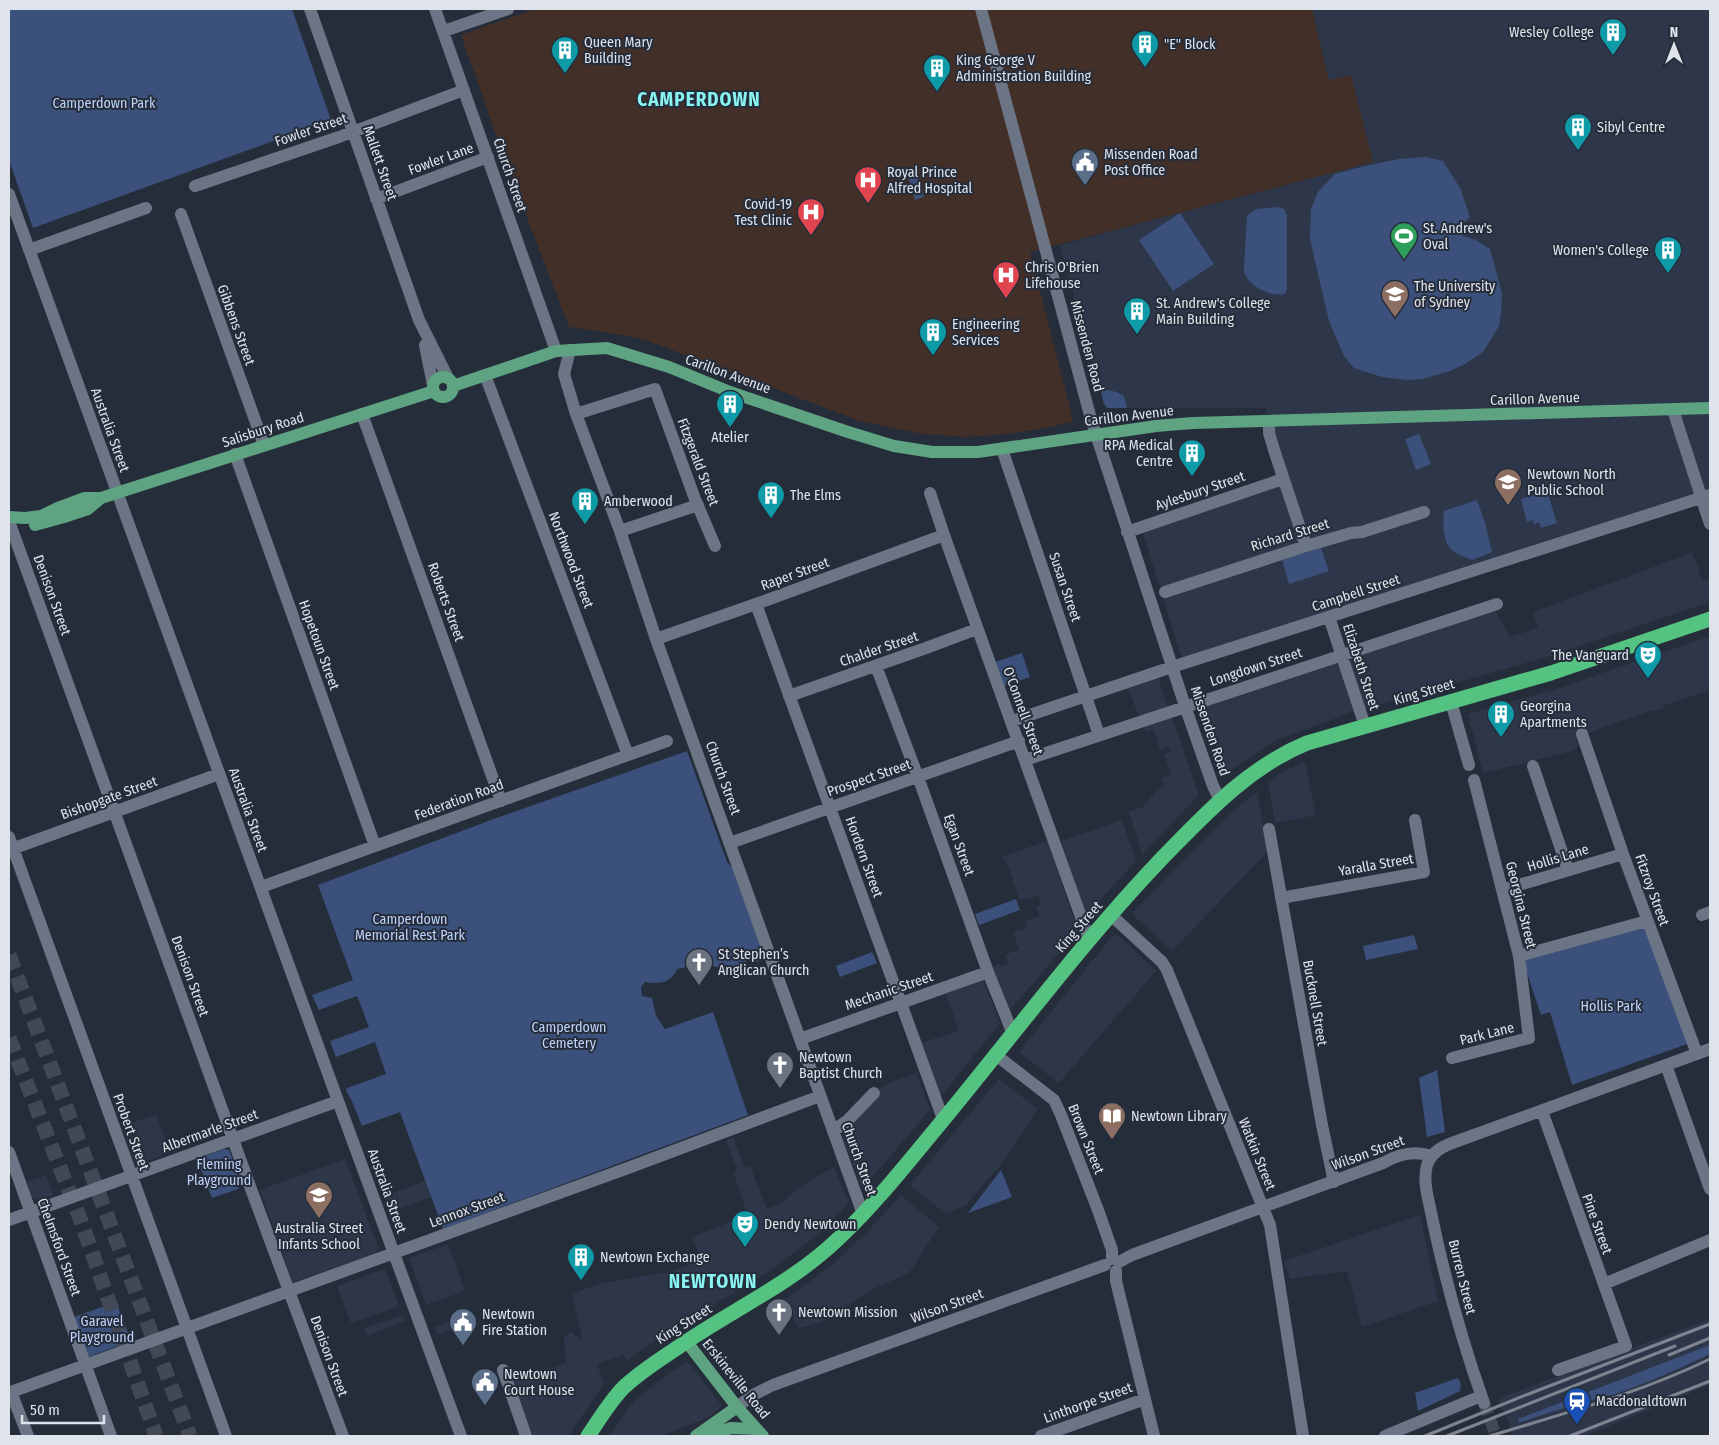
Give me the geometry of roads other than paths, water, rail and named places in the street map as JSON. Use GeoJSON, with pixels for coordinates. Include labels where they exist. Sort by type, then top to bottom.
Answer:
{"type":"FeatureCollection","features":[{"type":"Feature","properties":{"kind":"highway","name":"King Street"},"geometry":{"type":"LineString","coordinates":[[588,1436],[623,1389],[640,1373],[686,1341],[773,1289],[839,1239],[863,1214],[943,1119],[1089,939],[1151,870],[1220,800],[1275,759],[1307,743],[1552,673],[1710,619]]}},
{"type":"Feature","properties":{"kind":"main road","name":"Carillon Avenue"},"geometry":{"type":"LineString","coordinates":[[570,350],[607,348],[617,350],[669,367],[730,392],[894,446],[932,452],[978,452],[1156,426],[1710,408]]}},
{"type":"Feature","properties":{"kind":"main road"},"geometry":{"type":"LineString","coordinates":[[451,382],[485,375],[556,351],[570,350]]}},
{"type":"Feature","properties":{"kind":"main road","name":"Salisbury Road"},"geometry":{"type":"LineString","coordinates":[[9,522],[40,516],[84,498],[102,498],[362,414],[434,388],[439,395],[445,396],[451,392],[451,382]]}},
{"type":"Feature","properties":{"kind":"main road","name":"Erskineville Road"},"geometry":{"type":"LineString","coordinates":[[686,1341],[737,1407],[760,1433]]}},
{"type":"Feature","properties":{"kind":"main road","name":"Wilson Street"},"geometry":{"type":"LineString","coordinates":[[696,1436],[737,1407]]}},
{"type":"Feature","properties":{"kind":"main road"},"geometry":{"type":"LineString","coordinates":[[707,1436],[731,1428],[760,1433]]}},
{"type":"Feature","properties":{"kind":"street","name":"Mallett Street"},"geometry":{"type":"LineString","coordinates":[[310,9],[422,327],[451,382]]}},
{"type":"Feature","properties":{"kind":"street","name":"Church Street"},"geometry":{"type":"LineString","coordinates":[[435,9],[556,351]]}},
{"type":"Feature","properties":{"kind":"street"},"geometry":{"type":"LineString","coordinates":[[444,31],[508,9]]}},
{"type":"Feature","properties":{"kind":"street","name":"Missenden Road"},"geometry":{"type":"LineString","coordinates":[[981,9],[1096,435],[1185,706],[1213,786],[1220,800]]}},
{"type":"Feature","properties":{"kind":"street","name":"Fowler Street"},"geometry":{"type":"LineString","coordinates":[[194,186],[353,132],[464,90]]}},
{"type":"Feature","properties":{"kind":"street","name":"Fowler Lane"},"geometry":{"type":"LineString","coordinates":[[376,198],[488,157]]}},
{"type":"Feature","properties":{"kind":"street","name":"Australia Street"},"geometry":{"type":"LineString","coordinates":[[9,194],[461,1436]]}},
{"type":"Feature","properties":{"kind":"street"},"geometry":{"type":"LineString","coordinates":[[29,250],[146,208]]}},
{"type":"Feature","properties":{"kind":"street","name":"Gibbens Street"},"geometry":{"type":"LineString","coordinates":[[181,214],[264,445]]}},
{"type":"Feature","properties":{"kind":"street","name":"Mallett Street"},"geometry":{"type":"LineString","coordinates":[[422,327],[434,388]]}},
{"type":"Feature","properties":{"kind":"street","name":"Church Street"},"geometry":{"type":"LineString","coordinates":[[570,350],[564,374],[576,414],[620,531],[656,639],[863,1214]]}},
{"type":"Feature","properties":{"kind":"street","name":"Northwood Street"},"geometry":{"type":"LineString","coordinates":[[485,375],[628,755]]}},
{"type":"Feature","properties":{"kind":"street","name":"Fitzgerald Street"},"geometry":{"type":"LineString","coordinates":[[576,414],[655,389],[715,546]]}},
{"type":"Feature","properties":{"kind":"street"},"geometry":{"type":"LineString","coordinates":[[1673,410],[1706,496],[1710,524]]}},
{"type":"Feature","properties":{"kind":"street","name":"Roberts Street"},"geometry":{"type":"LineString","coordinates":[[362,414],[501,801]]}},
{"type":"Feature","properties":{"kind":"street"},"geometry":{"type":"LineString","coordinates":[[1269,421],[1269,433],[1306,546]]}},
{"type":"Feature","properties":{"kind":"street","name":"Susan Street"},"geometry":{"type":"LineString","coordinates":[[1002,449],[1099,735]]}},
{"type":"Feature","properties":{"kind":"street","name":"Hopetoun Street"},"geometry":{"type":"LineString","coordinates":[[235,454],[375,846]]}},
{"type":"Feature","properties":{"kind":"street","name":"Aylesbury Street"},"geometry":{"type":"LineString","coordinates":[[1127,532],[1283,479]]}},
{"type":"Feature","properties":{"kind":"street","name":"O'Connell Street"},"geometry":{"type":"LineString","coordinates":[[930,493],[1089,939]]}},
{"type":"Feature","properties":{"kind":"street","name":"Campbell Street"},"geometry":{"type":"LineString","coordinates":[[1012,721],[1172,667],[1706,496]]}},
{"type":"Feature","properties":{"kind":"street"},"geometry":{"type":"LineString","coordinates":[[620,531],[698,505]]}},
{"type":"Feature","properties":{"kind":"street","name":"Richard Street"},"geometry":{"type":"LineString","coordinates":[[1165,592],[1306,546],[1351,533],[1362,532],[1424,512]]}},
{"type":"Feature","properties":{"kind":"street","name":"Denison Street"},"geometry":{"type":"LineString","coordinates":[[9,522],[343,1436]]}},
{"type":"Feature","properties":{"kind":"street","name":"Raper Street"},"geometry":{"type":"LineString","coordinates":[[656,639],[944,535]]}},
{"type":"Feature","properties":{"kind":"street","name":"Hordern Street"},"geometry":{"type":"LineString","coordinates":[[756,604],[943,1119]]}},
{"type":"Feature","properties":{"kind":"street","name":"Longdown Street"},"geometry":{"type":"LineString","coordinates":[[1025,760],[1497,604]]}},
{"type":"Feature","properties":{"kind":"street","name":"Elizabeth Street"},"geometry":{"type":"LineString","coordinates":[[1329,617],[1365,726]]}},
{"type":"Feature","properties":{"kind":"street","name":"Chalder Street"},"geometry":{"type":"LineString","coordinates":[[789,696],[977,629]]}},
{"type":"Feature","properties":{"kind":"street","name":"Egan Street"},"geometry":{"type":"LineString","coordinates":[[876,666],[988,972],[1013,1034]]}},
{"type":"Feature","properties":{"kind":"street"},"geometry":{"type":"LineString","coordinates":[[1451,702],[1469,765]]}},
{"type":"Feature","properties":{"kind":"street","name":"Fitzroy Street"},"geometry":{"type":"LineString","coordinates":[[1582,734],[1647,921],[1697,1054]]}},
{"type":"Feature","properties":{"kind":"street","name":"Federation Road"},"geometry":{"type":"LineString","coordinates":[[261,887],[667,741]]}},
{"type":"Feature","properties":{"kind":"street","name":"Prospect Street"},"geometry":{"type":"LineString","coordinates":[[730,843],[1019,741]]}},
{"type":"Feature","properties":{"kind":"street"},"geometry":{"type":"LineString","coordinates":[[1533,766],[1568,870]]}},
{"type":"Feature","properties":{"kind":"street","name":"Bishopgate Street"},"geometry":{"type":"LineString","coordinates":[[10,845],[219,774]]}},
{"type":"Feature","properties":{"kind":"street","name":"Georgina Street"},"geometry":{"type":"LineString","coordinates":[[1474,780],[1519,956],[1529,1038]]}},
{"type":"Feature","properties":{"kind":"street","name":"Yaralla Street"},"geometry":{"type":"LineString","coordinates":[[1281,898],[1424,872],[1415,820]]}},
{"type":"Feature","properties":{"kind":"street","name":"Bucknell Street"},"geometry":{"type":"LineString","coordinates":[[1269,829],[1334,1182]]}},
{"type":"Feature","properties":{"kind":"street","name":"Probert Street"},"geometry":{"type":"LineString","coordinates":[[10,845],[226,1436]]}},
{"type":"Feature","properties":{"kind":"street","name":"Hollis Lane"},"geometry":{"type":"LineString","coordinates":[[1502,890],[1623,854]]}},
{"type":"Feature","properties":{"kind":"street","name":"Watkin Street"},"geometry":{"type":"LineString","coordinates":[[1111,915],[1162,962],[1167,970],[1237,1146],[1264,1207],[1270,1225],[1278,1271],[1303,1436]]}},
{"type":"Feature","properties":{"kind":"street"},"geometry":{"type":"LineString","coordinates":[[1519,956],[1647,921]]}},
{"type":"Feature","properties":{"kind":"street","name":"Mechanic Street"},"geometry":{"type":"LineString","coordinates":[[800,1039],[988,972]]}},
{"type":"Feature","properties":{"kind":"street","name":"Park Lane"},"geometry":{"type":"LineString","coordinates":[[1452,1058],[1529,1038]]}},
{"type":"Feature","properties":{"kind":"street"},"geometry":{"type":"LineString","coordinates":[[1431,1156],[1449,1144],[1710,1049]]}},
{"type":"Feature","properties":{"kind":"street","name":"Brown Street"},"geometry":{"type":"LineString","coordinates":[[996,1055],[1054,1100],[1061,1116],[1112,1250],[1116,1281],[1154,1436]]}},
{"type":"Feature","properties":{"kind":"street"},"geometry":{"type":"LineString","coordinates":[[1666,1065],[1710,1189]]}},
{"type":"Feature","properties":{"kind":"street"},"geometry":{"type":"LineString","coordinates":[[833,1131],[847,1122],[874,1093]]}},
{"type":"Feature","properties":{"kind":"street","name":"Lennox Street"},"geometry":{"type":"LineString","coordinates":[[28,1436],[11,1392],[820,1096]]}},
{"type":"Feature","properties":{"kind":"street","name":"Albermarle Street"},"geometry":{"type":"LineString","coordinates":[[9,1220],[338,1101]]}},
{"type":"Feature","properties":{"kind":"street","name":"Pine Street"},"geometry":{"type":"LineString","coordinates":[[1542,1111],[1626,1346],[1558,1370]]}},
{"type":"Feature","properties":{"kind":"street","name":"Chelmsford Street"},"geometry":{"type":"LineString","coordinates":[[9,1152],[111,1436]]}},
{"type":"Feature","properties":{"kind":"street","name":"Wilson Street"},"geometry":{"type":"LineString","coordinates":[[737,1407],[753,1395],[773,1385],[1113,1264],[1132,1255],[1334,1182],[1403,1154],[1417,1152],[1431,1156]]}},
{"type":"Feature","properties":{"kind":"street","name":"Burren Street"},"geometry":{"type":"LineString","coordinates":[[1385,1436],[1483,1400],[1454,1308],[1428,1195],[1426,1173],[1431,1156]]}},
{"type":"Feature","properties":{"kind":"street"},"geometry":{"type":"LineString","coordinates":[[1604,1284],[1710,1240]]}},
{"type":"Feature","properties":{"kind":"street"},"geometry":{"type":"LineString","coordinates":[[503,1370],[526,1436]]}},
{"type":"Feature","properties":{"kind":"street","name":"Linthorpe Street"},"geometry":{"type":"LineString","coordinates":[[1041,1436],[1145,1399]]}},
{"type":"Feature","properties":{"kind":"tunnel"},"geometry":{"type":"LineString","coordinates":[[9,955],[190,1436]]}},
{"type":"Feature","properties":{"kind":"tunnel"},"geometry":{"type":"LineString","coordinates":[[9,1038],[81,1221],[156,1436]]}},
{"type":"Feature","properties":{"kind":"tunnel"},"geometry":{"type":"LineString","coordinates":[[1484,1403],[1496,1436]]}},
{"type":"Feature","properties":{"kind":"railway"},"geometry":{"type":"LineString","coordinates":[[1425,1436],[1710,1324]]}},
{"type":"Feature","properties":{"kind":"railway"},"geometry":{"type":"LineString","coordinates":[[1669,1355],[1710,1338]]}},
{"type":"Feature","properties":{"kind":"railway"},"geometry":{"type":"LineString","coordinates":[[1447,1436],[1675,1346]]}},
{"type":"Feature","properties":{"kind":"railway"},"geometry":{"type":"LineString","coordinates":[[1490,1436],[1629,1392],[1710,1359]]}},
{"type":"Feature","properties":{"kind":"railway"},"geometry":{"type":"LineString","coordinates":[[1570,1436],[1710,1381]]}},
{"type":"Feature","properties":{"kind":"place","name":"Wesley College"},"geometry":{"type":"Point","coordinates":[1613,56]}},
{"type":"Feature","properties":{"kind":"place","name":"\"E\" Block"},"geometry":{"type":"Point","coordinates":[1145,68]}},
{"type":"Feature","properties":{"kind":"place","name":"Queen Mary Building"},"geometry":{"type":"Point","coordinates":[565,74]}},
{"type":"Feature","properties":{"kind":"place","name":"King George V Administration Building"},"geometry":{"type":"Point","coordinates":[937,92]}},
{"type":"Feature","properties":{"kind":"place","name":"Sibyl Centre"},"geometry":{"type":"Point","coordinates":[1578,151]}},
{"type":"Feature","properties":{"kind":"place","name":"Missenden Road Post Office"},"geometry":{"type":"Point","coordinates":[1085,186]}},
{"type":"Feature","properties":{"kind":"place","name":"Royal Prince Alfred Hospital"},"geometry":{"type":"Point","coordinates":[868,204]}},
{"type":"Feature","properties":{"kind":"place","name":"Covid-19 Test Clinic"},"geometry":{"type":"Point","coordinates":[811,236]}},
{"type":"Feature","properties":{"kind":"place","name":"St. Andrew's Oval"},"geometry":{"type":"Point","coordinates":[1404,260]}},
{"type":"Feature","properties":{"kind":"place","name":"Women's College"},"geometry":{"type":"Point","coordinates":[1668,274]}},
{"type":"Feature","properties":{"kind":"place","name":"Chris O'Brien Lifehouse"},"geometry":{"type":"Point","coordinates":[1006,299]}},
{"type":"Feature","properties":{"kind":"place","name":"The University of Sydney"},"geometry":{"type":"Point","coordinates":[1395,318]}},
{"type":"Feature","properties":{"kind":"place","name":"St. Andrew's College Main Building"},"geometry":{"type":"Point","coordinates":[1137,335]}},
{"type":"Feature","properties":{"kind":"place","name":"Engineering Services"},"geometry":{"type":"Point","coordinates":[933,356]}},
{"type":"Feature","properties":{"kind":"place","name":"Atelier"},"geometry":{"type":"Point","coordinates":[730,428]}},
{"type":"Feature","properties":{"kind":"place","name":"RPA Medical Centre"},"geometry":{"type":"Point","coordinates":[1192,477]}},
{"type":"Feature","properties":{"kind":"place","name":"Newtown North Public School"},"geometry":{"type":"Point","coordinates":[1508,506]}},
{"type":"Feature","properties":{"kind":"place","name":"The Elms"},"geometry":{"type":"Point","coordinates":[771,519]}},
{"type":"Feature","properties":{"kind":"place","name":"Amberwood"},"geometry":{"type":"Point","coordinates":[585,525]}},
{"type":"Feature","properties":{"kind":"place","name":"The Vanguard"},"geometry":{"type":"Point","coordinates":[1648,679]}},
{"type":"Feature","properties":{"kind":"place","name":"Georgina Apartments"},"geometry":{"type":"Point","coordinates":[1501,738]}},
{"type":"Feature","properties":{"kind":"place","name":"St Stephen’s Anglican Church"},"geometry":{"type":"Point","coordinates":[699,986]}},
{"type":"Feature","properties":{"kind":"place","name":"Newtown Baptist Church"},"geometry":{"type":"Point","coordinates":[780,1089]}},
{"type":"Feature","properties":{"kind":"place","name":"Newtown Library"},"geometry":{"type":"Point","coordinates":[1112,1140]}},
{"type":"Feature","properties":{"kind":"place","name":"Australia Street Infants School"},"geometry":{"type":"Point","coordinates":[319,1219]}},
{"type":"Feature","properties":{"kind":"place","name":"Dendy Newtown"},"geometry":{"type":"Point","coordinates":[745,1248]}},
{"type":"Feature","properties":{"kind":"place","name":"Newtown Exchange"},"geometry":{"type":"Point","coordinates":[581,1281]}},
{"type":"Feature","properties":{"kind":"place","name":"Newtown Mission"},"geometry":{"type":"Point","coordinates":[779,1336]}},
{"type":"Feature","properties":{"kind":"place","name":"Newtown Fire Station"},"geometry":{"type":"Point","coordinates":[463,1346]}},
{"type":"Feature","properties":{"kind":"place","name":"Newtown Court House"},"geometry":{"type":"Point","coordinates":[485,1406]}},
{"type":"Feature","properties":{"kind":"place","name":"Macdonaldtown"},"geometry":{"type":"Point","coordinates":[1577,1425]}},
{"type":"Feature","properties":{"kind":"district","name":"CAMPERDOWN"},"geometry":{"type":"Point","coordinates":[699,99]}},
{"type":"Feature","properties":{"kind":"district","name":"NEWTOWN"},"geometry":{"type":"Point","coordinates":[713,1281]}},
{"type":"Feature","properties":{"kind":"park label","name":"Camperdown Park"},"geometry":{"type":"Point","coordinates":[104,103]}},
{"type":"Feature","properties":{"kind":"park label","name":"Camperdown Memorial Rest Park"},"geometry":{"type":"Point","coordinates":[410,928]}},
{"type":"Feature","properties":{"kind":"park label","name":"Hollis Park"},"geometry":{"type":"Point","coordinates":[1611,1006]}},
{"type":"Feature","properties":{"kind":"park label","name":"Camperdown Cemetery"},"geometry":{"type":"Point","coordinates":[569,1036]}},
{"type":"Feature","properties":{"kind":"park label","name":"Fleming Playground"},"geometry":{"type":"Point","coordinates":[219,1172]}},
{"type":"Feature","properties":{"kind":"park label","name":"Garavel Playground"},"geometry":{"type":"Point","coordinates":[102,1329]}}]}
